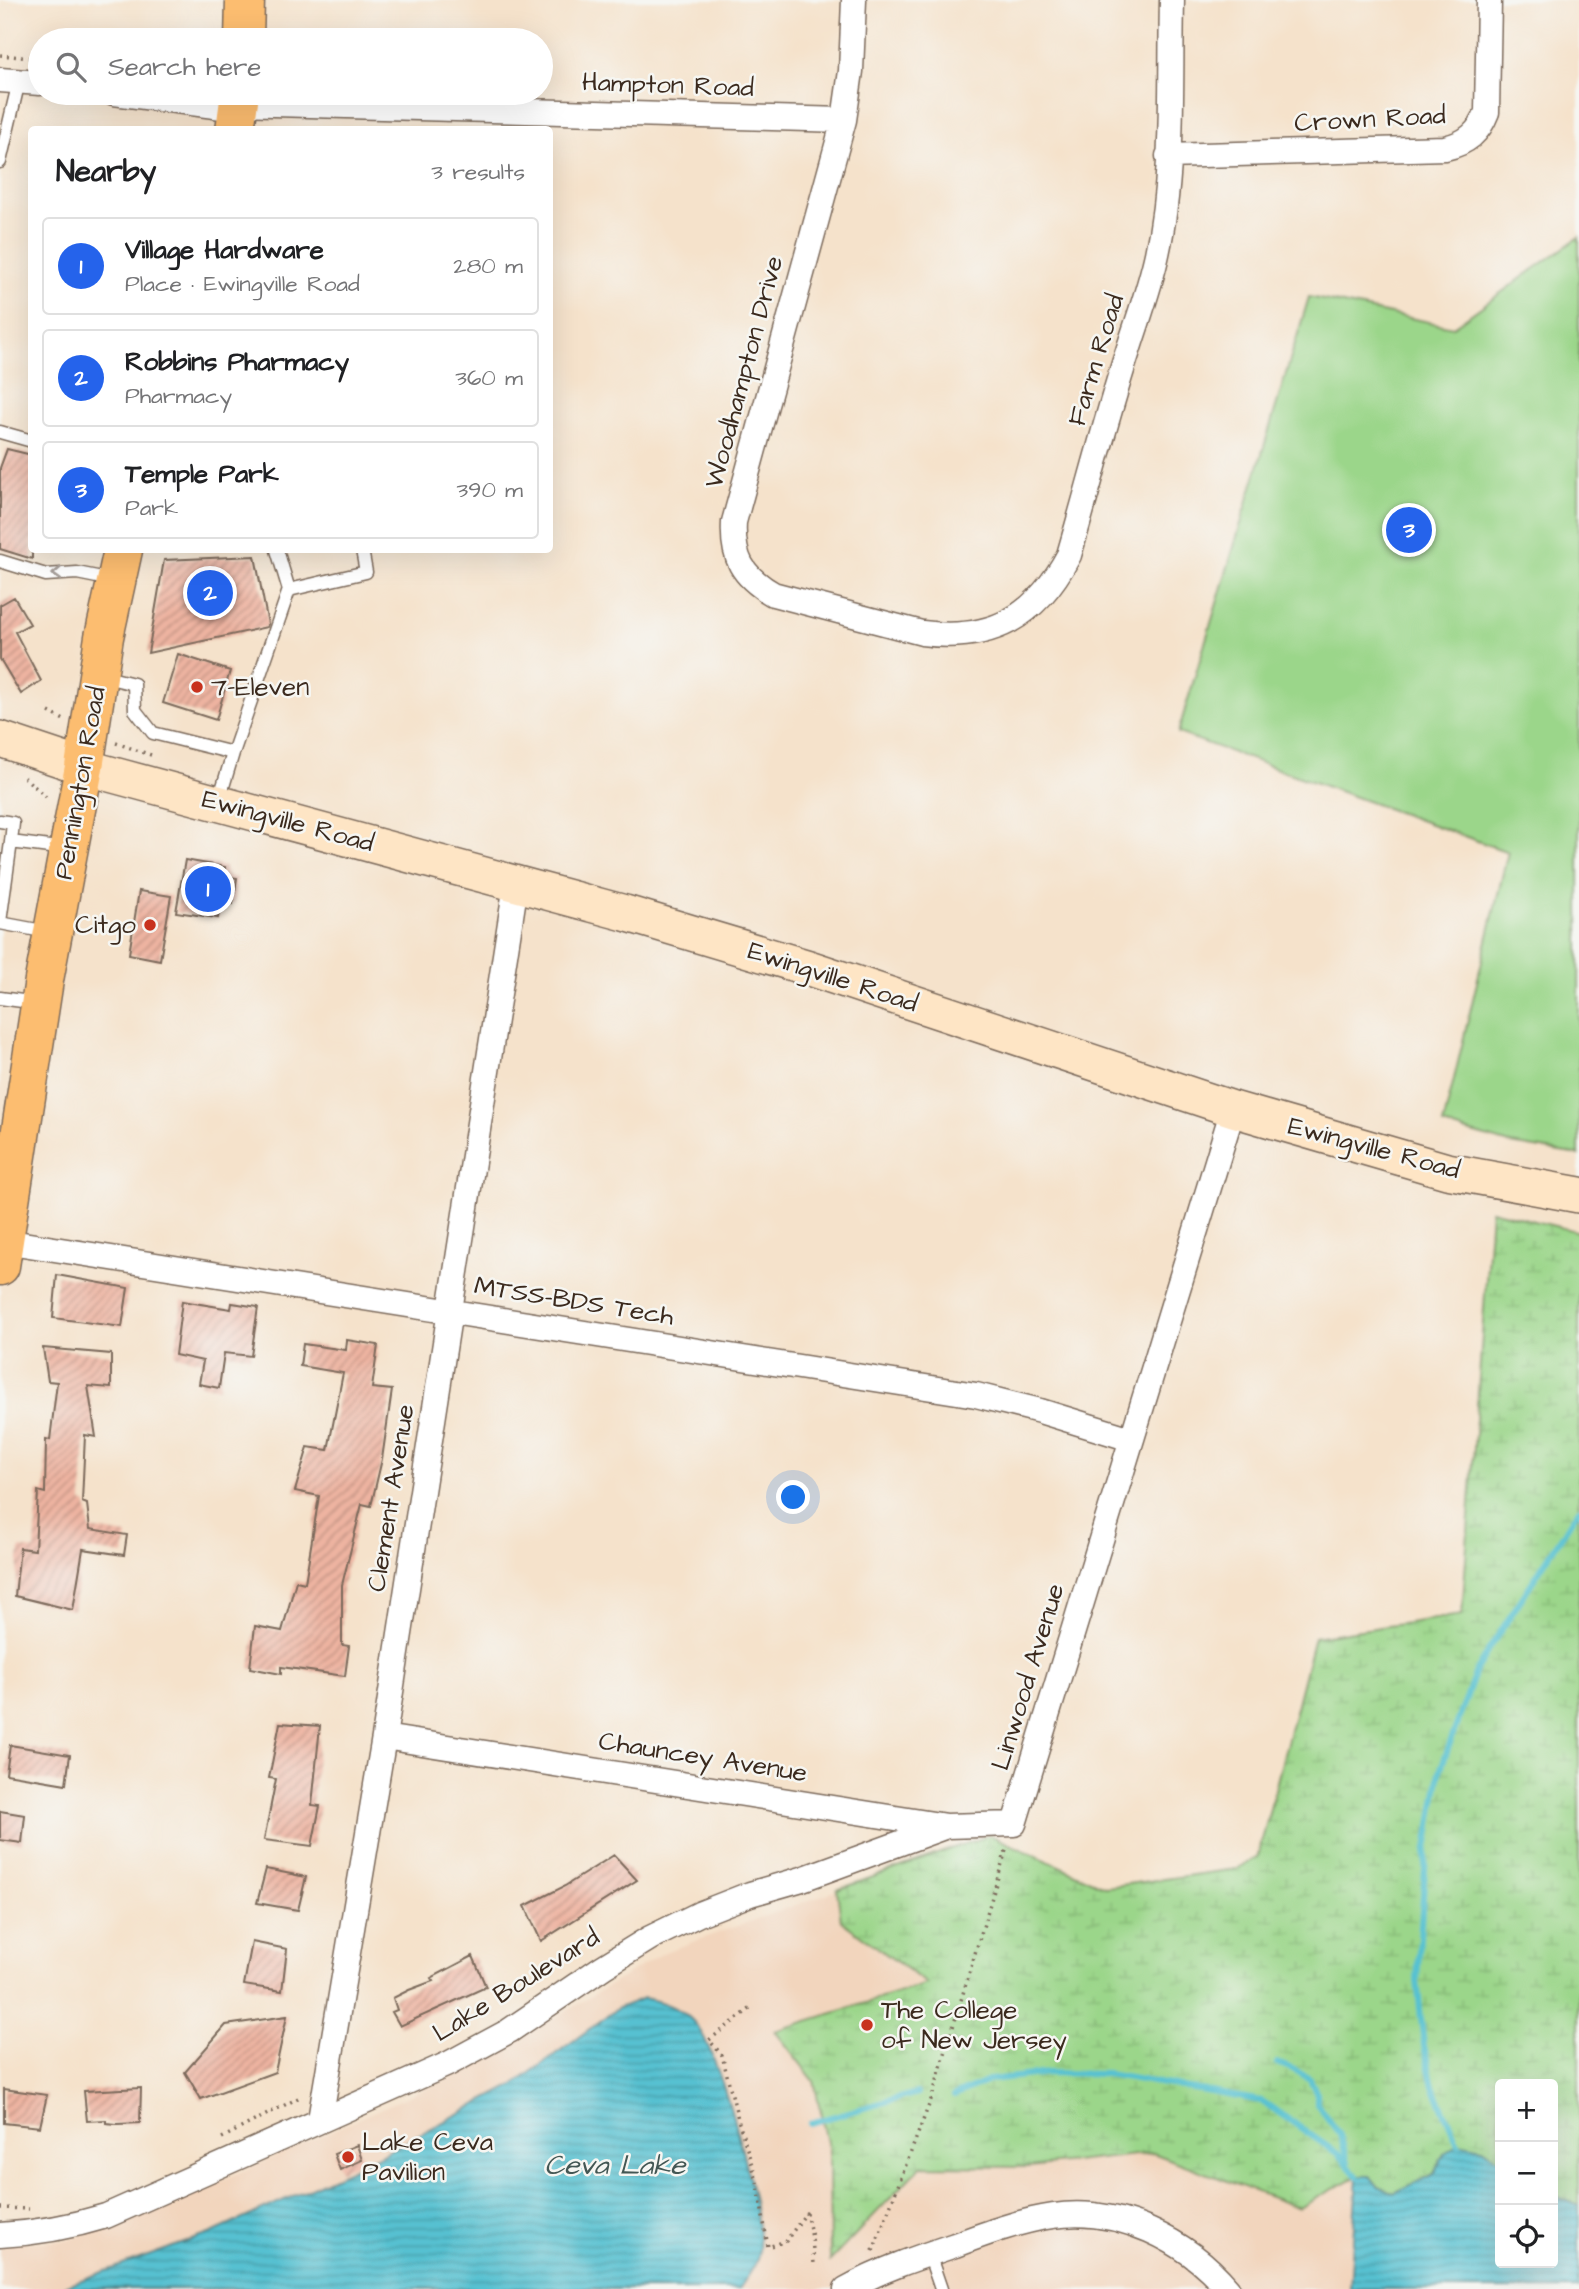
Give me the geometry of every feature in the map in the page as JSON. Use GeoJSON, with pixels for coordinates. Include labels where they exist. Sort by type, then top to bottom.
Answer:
{"type":"FeatureCollection","features":[{"type":"Feature","properties":{"kind":"main road"},"geometry":{"type":"LineString","coordinates":[[244,28],[245,0]]}},
{"type":"Feature","properties":{"kind":"main road","name":"Pennington Road"},"geometry":{"type":"LineString","coordinates":[[2,1253],[5,1199],[119,565]]}},
{"type":"Feature","properties":{"kind":"main road","name":"Ewingville Road"},"geometry":{"type":"LineString","coordinates":[[0,738],[84,767],[625,912],[809,968],[1233,1109],[1447,1171],[1579,1195]]}},
{"type":"Feature","properties":{"kind":"street","name":"Woodhampton Drive"},"geometry":{"type":"LineString","coordinates":[[854,0],[851,71],[844,120],[734,522],[733,540],[738,559],[747,574],[759,586],[773,594],[922,633]]}},
{"type":"Feature","properties":{"kind":"street","name":"Farm Road"},"geometry":{"type":"LineString","coordinates":[[922,633],[946,636],[973,634],[998,627],[1040,599],[1069,555],[1158,253],[1168,156],[1172,0]]}},
{"type":"Feature","properties":{"kind":"street","name":"Crown Road"},"geometry":{"type":"LineString","coordinates":[[1168,156],[1445,148],[1459,145],[1476,132],[1487,111],[1489,0]]}},
{"type":"Feature","properties":{"kind":"street","name":"Hampton Road"},"geometry":{"type":"LineString","coordinates":[[207,105],[238,109],[844,120]]}},
{"type":"Feature","properties":{"kind":"street","name":"Clement Avenue"},"geometry":{"type":"LineString","coordinates":[[320,2120],[384,1737],[516,884]]}},
{"type":"Feature","properties":{"kind":"street","name":"Linwood Avenue"},"geometry":{"type":"LineString","coordinates":[[1014,1824],[1233,1109]]}},
{"type":"Feature","properties":{"kind":"street","name":"MTSS-BDS Tech"},"geometry":{"type":"LineString","coordinates":[[2,1253],[450,1311],[976,1395],[1131,1439]]}},
{"type":"Feature","properties":{"kind":"street","name":"Chauncey Avenue"},"geometry":{"type":"LineString","coordinates":[[384,1737],[946,1826],[1014,1824]]}},
{"type":"Feature","properties":{"kind":"street","name":"Lake Boulevard"},"geometry":{"type":"LineString","coordinates":[[0,2235],[66,2228],[106,2216],[448,2064],[509,2031],[650,1938],[699,1914],[946,1826]]}},
{"type":"Feature","properties":{"kind":"street"},"geometry":{"type":"LineString","coordinates":[[861,2276],[1028,2221],[1056,2216],[1095,2216],[1136,2225],[1185,2249],[1228,2289]]}},
{"type":"Feature","properties":{"kind":"lane"},"geometry":{"type":"LineString","coordinates":[[0,162],[20,81]]}},
{"type":"Feature","properties":{"kind":"lane"},"geometry":{"type":"LineString","coordinates":[[0,432],[28,440]]}},
{"type":"Feature","properties":{"kind":"lane"},"geometry":{"type":"LineString","coordinates":[[218,802],[289,590],[278,553]]}},
{"type":"Feature","properties":{"kind":"lane"},"geometry":{"type":"LineString","coordinates":[[289,590],[366,572],[363,553]]}},
{"type":"Feature","properties":{"kind":"lane"},"geometry":{"type":"LineString","coordinates":[[0,561],[46,575],[119,565]]}},
{"type":"Feature","properties":{"kind":"lane"},"geometry":{"type":"LineString","coordinates":[[98,675],[134,684],[135,710],[152,733],[233,753]]}},
{"type":"Feature","properties":{"kind":"lane"},"geometry":{"type":"LineString","coordinates":[[0,821],[13,823],[7,850],[0,923],[53,932]]}},
{"type":"Feature","properties":{"kind":"lane"},"geometry":{"type":"LineString","coordinates":[[7,850],[69,849]]}},
{"type":"Feature","properties":{"kind":"lane"},"geometry":{"type":"LineString","coordinates":[[0,998],[41,1003]]}},
{"type":"Feature","properties":{"kind":"lane"},"geometry":{"type":"LineString","coordinates":[[929,2254],[941,2289]]}},
{"type":"Feature","properties":{"kind":"path"},"geometry":{"type":"LineString","coordinates":[[0,55],[28,58]]}},
{"type":"Feature","properties":{"kind":"path"},"geometry":{"type":"LineString","coordinates":[[18,775],[27,778],[46,797]]}},
{"type":"Feature","properties":{"kind":"path"},"geometry":{"type":"LineString","coordinates":[[861,2276],[932,2097],[1014,1824]]}},
{"type":"Feature","properties":{"kind":"path"},"geometry":{"type":"LineString","coordinates":[[750,2009],[709,2040],[722,2055],[757,2181],[768,2247],[786,2241],[806,2213],[812,2237],[814,2264]]}},
{"type":"Feature","properties":{"kind":"path"},"geometry":{"type":"LineString","coordinates":[[216,2141],[305,2094]]}},
{"type":"Feature","properties":{"kind":"path"},"geometry":{"type":"LineString","coordinates":[[0,2208],[32,2209]]}},
{"type":"Feature","properties":{"kind":"shaded area","name":"The College of New Jersey"},"geometry":{"type":"Polygon","coordinates":[[[990,1835],[1495,2082],[1495,2268],[1558,2268],[1558,2106],[1579,2122],[1579,2289],[0,2289],[0,2244],[69,2240],[198,2191],[473,2067],[665,1952],[990,1835]]]}},
{"type":"Feature","properties":{"kind":"green space"},"geometry":{"type":"Polygon","coordinates":[[[1579,237],[1579,1155],[1510,1144],[1443,1125],[1508,852],[1178,733],[1309,297],[1453,327],[1579,237]]]}},
{"type":"Feature","properties":{"kind":"green space"},"geometry":{"type":"Polygon","coordinates":[[[1491,1210],[1579,1232],[1579,2206],[1558,2197],[1558,2079],[1495,2079],[1495,2156],[1483,2148],[1444,2154],[1434,2174],[1394,2193],[1378,2186],[1370,2176],[1357,2176],[1299,2208],[1153,2153],[1029,2167],[921,2166],[830,2261],[829,2152],[814,2081],[775,2031],[927,1984],[841,1921],[837,1890],[990,1835],[1106,1887],[1236,1869],[1258,1856],[1314,1637],[1462,1615],[1491,1210]]]}},
{"type":"Feature","properties":{"kind":"water","name":"Ceva Lake"},"geometry":{"type":"Polygon","coordinates":[[[644,1998],[675,2008],[694,2022],[708,2045],[729,2103],[748,2173],[759,2233],[756,2261],[739,2289],[56,2289],[212,2233],[365,2163],[512,2086],[618,2008],[644,1998]]]}},
{"type":"Feature","properties":{"kind":"water"},"geometry":{"type":"Polygon","coordinates":[[[1458,2143],[1483,2148],[1495,2156],[1495,2268],[1558,2268],[1558,2197],[1579,2206],[1579,2289],[1350,2289],[1357,2176],[1370,2176],[1378,2186],[1394,2193],[1434,2174],[1444,2154],[1458,2143]]]}},
{"type":"Feature","properties":{"kind":"building"},"geometry":{"type":"Polygon","coordinates":[[[7,449],[28,454],[28,553],[32,553],[32,559],[0,549],[0,468],[7,449]]]}},
{"type":"Feature","properties":{"kind":"building"},"geometry":{"type":"Polygon","coordinates":[[[255,556],[267,627],[148,653],[164,560],[255,556]]]}},
{"type":"Feature","properties":{"kind":"building"},"geometry":{"type":"Polygon","coordinates":[[[14,597],[30,624],[15,632],[41,681],[21,694],[0,659],[0,605],[14,597]]]}},
{"type":"Feature","properties":{"kind":"building","name":"7-Eleven"},"geometry":{"type":"Polygon","coordinates":[[[178,654],[230,671],[216,720],[163,703],[178,654]]]}},
{"type":"Feature","properties":{"kind":"building"},"geometry":{"type":"Polygon","coordinates":[[[185,860],[225,867],[225,876],[237,878],[233,904],[221,901],[218,918],[176,912],[185,860]]]}},
{"type":"Feature","properties":{"kind":"building","name":"Citgo"},"geometry":{"type":"Polygon","coordinates":[[[139,891],[171,896],[160,960],[129,954],[139,891]]]}},
{"type":"Feature","properties":{"kind":"building"},"geometry":{"type":"Polygon","coordinates":[[[57,1275],[128,1288],[122,1327],[53,1318],[57,1275]]]}},
{"type":"Feature","properties":{"kind":"building"},"geometry":{"type":"Polygon","coordinates":[[[182,1301],[231,1309],[232,1303],[258,1307],[251,1356],[224,1353],[219,1388],[199,1384],[203,1361],[175,1355],[182,1301]]]}},
{"type":"Feature","properties":{"kind":"building"},"geometry":{"type":"Polygon","coordinates":[[[347,1340],[378,1345],[372,1388],[392,1390],[382,1459],[371,1506],[362,1504],[342,1585],[342,1645],[349,1646],[345,1676],[281,1667],[281,1674],[250,1668],[255,1626],[282,1631],[296,1581],[305,1583],[319,1496],[295,1491],[308,1447],[328,1450],[343,1373],[300,1366],[303,1344],[346,1350],[347,1340]]]}},
{"type":"Feature","properties":{"kind":"building"},"geometry":{"type":"Polygon","coordinates":[[[43,1348],[111,1354],[111,1388],[88,1386],[96,1437],[85,1435],[82,1502],[87,1504],[90,1529],[127,1535],[124,1555],[83,1549],[73,1610],[15,1596],[20,1548],[35,1550],[38,1491],[45,1493],[46,1439],[50,1440],[57,1382],[48,1381],[43,1348]]]}},
{"type":"Feature","properties":{"kind":"building"},"geometry":{"type":"Polygon","coordinates":[[[280,1723],[320,1726],[312,1805],[320,1806],[312,1846],[264,1840],[276,1779],[269,1778],[280,1723]]]}},
{"type":"Feature","properties":{"kind":"building"},"geometry":{"type":"Polygon","coordinates":[[[10,1745],[70,1755],[66,1784],[6,1774],[10,1745]]]}},
{"type":"Feature","properties":{"kind":"building"},"geometry":{"type":"Polygon","coordinates":[[[0,1811],[25,1815],[22,1843],[0,1840],[0,1811]]]}},
{"type":"Feature","properties":{"kind":"building"},"geometry":{"type":"Polygon","coordinates":[[[614,1855],[637,1880],[541,1941],[525,1906],[565,1886],[614,1855]]]}},
{"type":"Feature","properties":{"kind":"building"},"geometry":{"type":"Polygon","coordinates":[[[266,1869],[306,1877],[298,1910],[257,1903],[266,1869]]]}},
{"type":"Feature","properties":{"kind":"building"},"geometry":{"type":"Polygon","coordinates":[[[252,1942],[287,1949],[282,1991],[244,1985],[252,1942]]]}},
{"type":"Feature","properties":{"kind":"building"},"geometry":{"type":"Polygon","coordinates":[[[473,1956],[486,1987],[400,2026],[392,2012],[397,2010],[393,1998],[433,1981],[431,1978],[473,1956]]]}},
{"type":"Feature","properties":{"kind":"building"},"geometry":{"type":"Polygon","coordinates":[[[287,2016],[275,2072],[201,2099],[185,2072],[226,2025],[287,2016]]]}},
{"type":"Feature","properties":{"kind":"building"},"geometry":{"type":"Polygon","coordinates":[[[141,2088],[140,2123],[87,2121],[84,2091],[141,2088]]]}},
{"type":"Feature","properties":{"kind":"building"},"geometry":{"type":"Polygon","coordinates":[[[4,2089],[47,2095],[40,2127],[4,2123],[4,2089]]]}},
{"type":"Feature","properties":{"kind":"building","name":"Lake Ceva Pavilion"},"geometry":{"type":"Polygon","coordinates":[[[357,2145],[362,2160],[340,2170],[334,2154],[357,2145]]]}},
{"type":"Feature","properties":{"kind":"waterway"},"geometry":{"type":"LineString","coordinates":[[1458,2143],[1433,2086],[1424,2046],[1417,1980],[1426,1855],[1440,1771],[1477,1668],[1579,1509]]}},
{"type":"Feature","properties":{"kind":"waterway"},"geometry":{"type":"LineString","coordinates":[[1277,2063],[1310,2079],[1317,2094],[1317,2104],[1340,2135],[1348,2163]]}},
{"type":"Feature","properties":{"kind":"waterway"},"geometry":{"type":"LineString","coordinates":[[954,2096],[990,2080],[1049,2073],[1107,2074],[1262,2101],[1338,2154],[1357,2176]]}},
{"type":"Feature","properties":{"kind":"waterway"},"geometry":{"type":"LineString","coordinates":[[810,2123],[917,2093]]}},
{"type":"Feature","properties":{"kind":"place","name":"Temple Park"},"geometry":{"type":"Point","coordinates":[1409,530]}},
{"type":"Feature","properties":{"kind":"place","name":"Robbins Pharmacy"},"geometry":{"type":"Point","coordinates":[210,593]}},
{"type":"Feature","properties":{"kind":"place","name":"7-Eleven"},"geometry":{"type":"Point","coordinates":[197,687]}},
{"type":"Feature","properties":{"kind":"place","name":"Village Hardware"},"geometry":{"type":"Point","coordinates":[208,889]}},
{"type":"Feature","properties":{"kind":"place","name":"Citgo"},"geometry":{"type":"Point","coordinates":[150,925]}},
{"type":"Feature","properties":{"kind":"place","name":"The College of New Jersey"},"geometry":{"type":"Point","coordinates":[867,2025]}},
{"type":"Feature","properties":{"kind":"place","name":"Lake Ceva Pavilion"},"geometry":{"type":"Point","coordinates":[348,2157]}}]}
